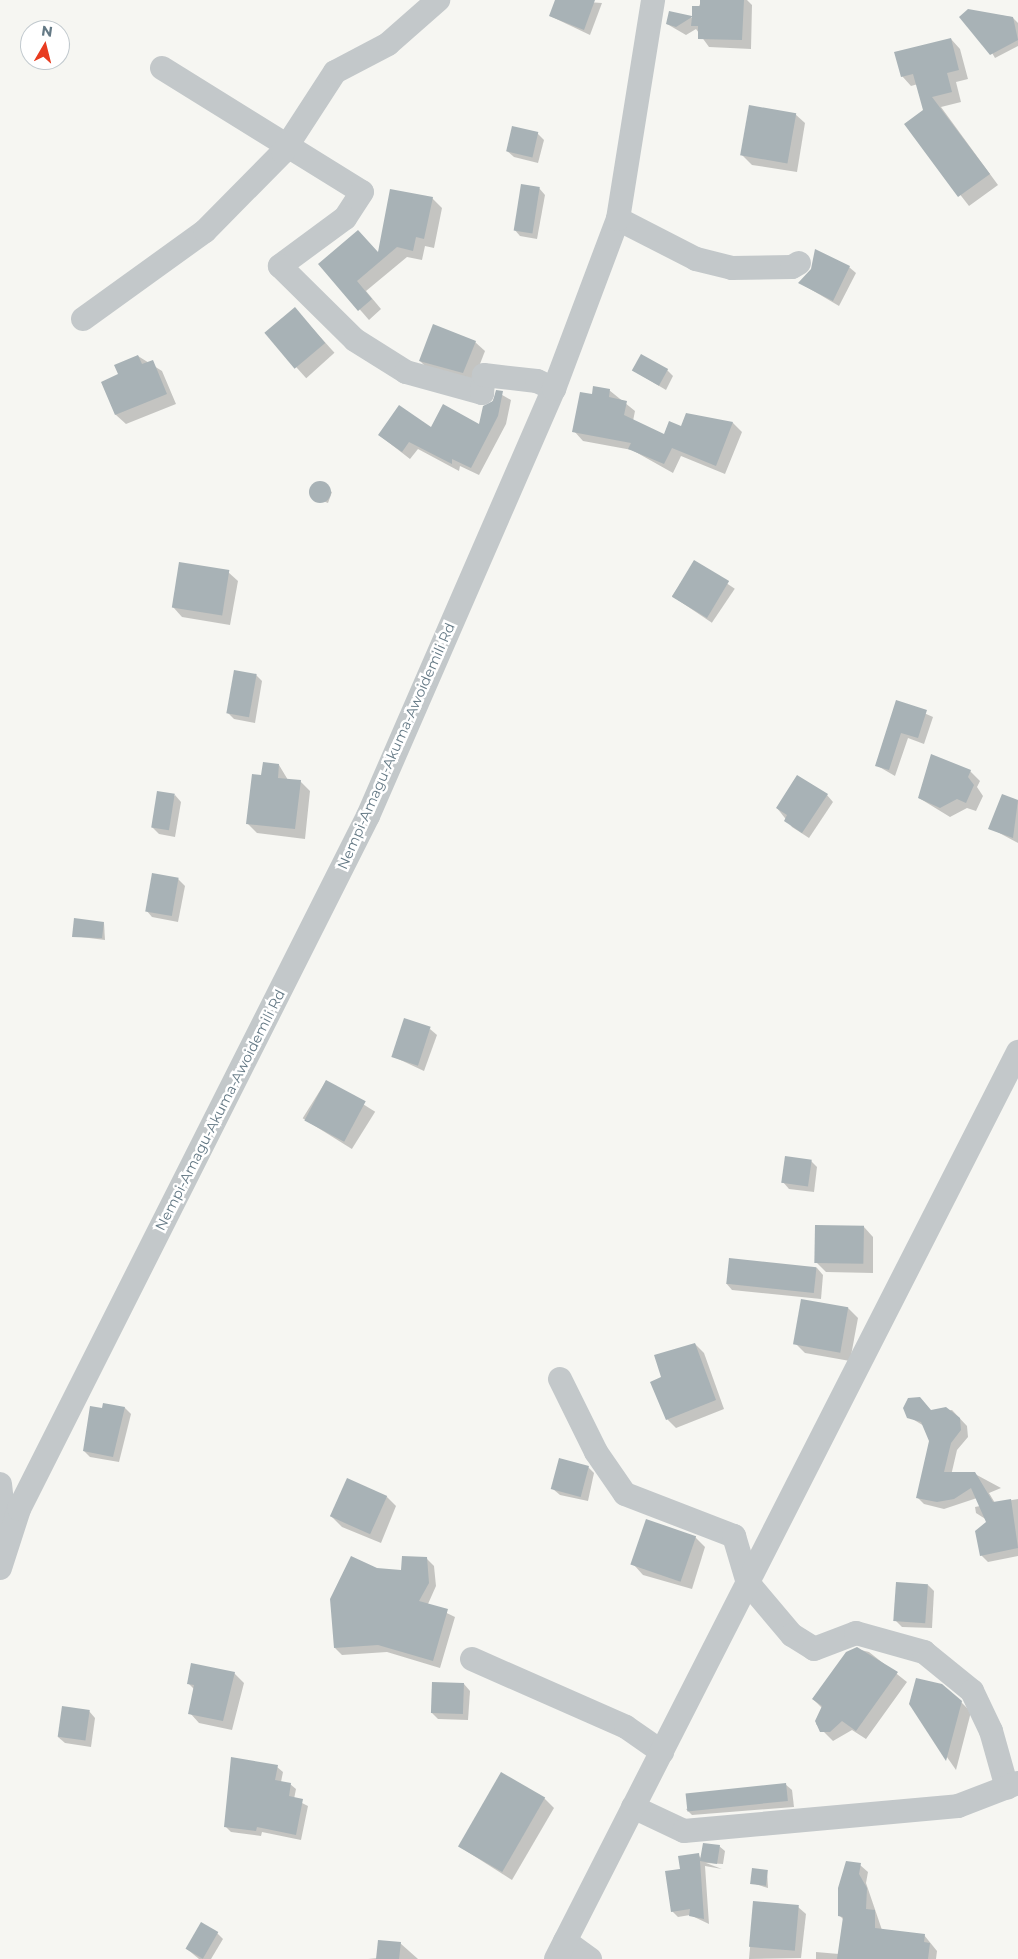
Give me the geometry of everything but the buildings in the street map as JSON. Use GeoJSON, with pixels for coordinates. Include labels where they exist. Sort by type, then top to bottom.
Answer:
{"type":"FeatureCollection","features":[{"type":"Feature","properties":{"kind":"street"},"geometry":{"type":"LineString","coordinates":[[84,320],[204,231],[286,147],[335,72],[388,44],[438,0]]}},
{"type":"Feature","properties":{"kind":"street","name":"Nempi-Amagu-Akuma-Awoidemili Rd"},"geometry":{"type":"LineString","coordinates":[[3,1557],[19,1509],[368,816],[554,389],[618,219],[653,0]]}},
{"type":"Feature","properties":{"kind":"street"},"geometry":{"type":"LineString","coordinates":[[162,68],[286,147],[362,192],[345,218],[280,266],[355,340],[406,372],[482,393],[484,375],[537,381],[554,389]]}},
{"type":"Feature","properties":{"kind":"street"},"geometry":{"type":"LineString","coordinates":[[618,219],[696,259],[732,268],[792,268],[799,263]]}},
{"type":"Feature","properties":{"kind":"street"},"geometry":{"type":"LineString","coordinates":[[590,1959],[560,1950],[1018,1052]]}},
{"type":"Feature","properties":{"kind":"street"},"geometry":{"type":"LineString","coordinates":[[560,1379],[596,1452],[625,1494],[734,1536],[748,1583],[792,1635],[814,1649],[856,1633],[924,1652],[972,1691],[991,1731],[1013,1786],[958,1806],[684,1831],[634,1807]]}},
{"type":"Feature","properties":{"kind":"street"},"geometry":{"type":"LineString","coordinates":[[0,1484],[3,1557]]}},
{"type":"Feature","properties":{"kind":"street"},"geometry":{"type":"LineString","coordinates":[[472,1659],[626,1727],[662,1752]]}}]}
